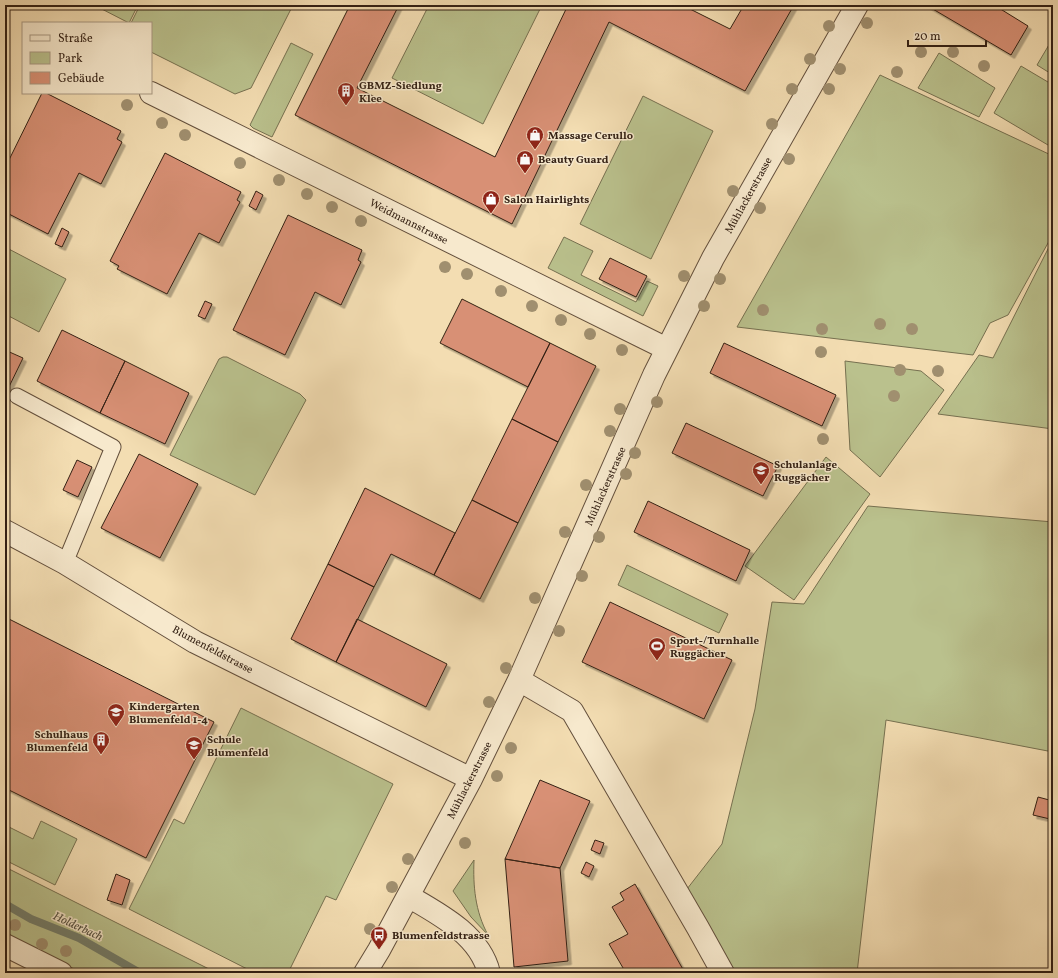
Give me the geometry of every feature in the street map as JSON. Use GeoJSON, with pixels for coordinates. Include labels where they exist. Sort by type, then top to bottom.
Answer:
{"type":"FeatureCollection","features":[{"type":"Feature","properties":{"kind":"street","name":"Mühlackerstrasse"},"geometry":{"type":"LineString","coordinates":[[364,973],[408,896],[471,779],[519,680],[667,349],[716,251],[857,5]]}},
{"type":"Feature","properties":{"kind":"street","name":"Weidmannstrasse"},"geometry":{"type":"LineString","coordinates":[[152,93],[667,349]]}},
{"type":"Feature","properties":{"kind":"street","name":"Blumenfeldstrasse"},"geometry":{"type":"LineString","coordinates":[[5,531],[65,563],[195,642],[471,779]]}},
{"type":"Feature","properties":{"kind":"street"},"geometry":{"type":"LineString","coordinates":[[519,680],[572,712],[723,973]]}},
{"type":"Feature","properties":{"kind":"street"},"geometry":{"type":"LineString","coordinates":[[408,896],[454,924],[479,951],[489,973]]}},
{"type":"Feature","properties":{"kind":"street"},"geometry":{"type":"LineString","coordinates":[[5,945],[61,973]]}},
{"type":"Feature","properties":{"kind":"lane"},"geometry":{"type":"LineString","coordinates":[[17,396],[113,447],[65,563]]}},
{"type":"Feature","properties":{"kind":"green space"},"geometry":{"type":"Polygon","coordinates":[[[94,5],[138,5],[130,22],[94,5]]]}},
{"type":"Feature","properties":{"kind":"green space"},"geometry":{"type":"Polygon","coordinates":[[[140,5],[293,5],[251,88],[235,94],[152,52],[152,22],[132,22],[140,5]]]}},
{"type":"Feature","properties":{"kind":"green space"},"geometry":{"type":"Polygon","coordinates":[[[429,5],[542,5],[483,124],[392,78],[429,5]]]}},
{"type":"Feature","properties":{"kind":"green space"},"geometry":{"type":"Polygon","coordinates":[[[1053,38],[1053,75],[1037,65],[1053,38]]]}},
{"type":"Feature","properties":{"kind":"green space"},"geometry":{"type":"Polygon","coordinates":[[[291,43],[313,54],[272,137],[250,125],[291,43]]]}},
{"type":"Feature","properties":{"kind":"green space"},"geometry":{"type":"Polygon","coordinates":[[[939,53],[995,88],[979,117],[918,88],[939,53]]]}},
{"type":"Feature","properties":{"kind":"green space"},"geometry":{"type":"Polygon","coordinates":[[[1021,66],[1053,85],[1053,148],[994,113],[1021,66]]]}},
{"type":"Feature","properties":{"kind":"green space"},"geometry":{"type":"Polygon","coordinates":[[[880,75],[1053,156],[1053,234],[1008,315],[990,323],[973,355],[737,327],[880,75]]]}},
{"type":"Feature","properties":{"kind":"green space"},"geometry":{"type":"Polygon","coordinates":[[[643,96],[713,131],[651,259],[580,224],[643,96]]]}},
{"type":"Feature","properties":{"kind":"green space"},"geometry":{"type":"Polygon","coordinates":[[[564,237],[593,251],[581,275],[636,302],[647,281],[658,286],[643,316],[548,268],[564,237]]]}},
{"type":"Feature","properties":{"kind":"green space"},"geometry":{"type":"Polygon","coordinates":[[[1053,239],[1053,429],[938,414],[979,355],[993,358],[1053,239]]]}},
{"type":"Feature","properties":{"kind":"green space"},"geometry":{"type":"Polygon","coordinates":[[[5,247],[66,279],[39,332],[5,314],[5,247]]]}},
{"type":"Feature","properties":{"kind":"green space"},"geometry":{"type":"Polygon","coordinates":[[[227,357],[300,394],[306,400],[255,495],[170,455],[219,359],[227,357]]]}},
{"type":"Feature","properties":{"kind":"green space"},"geometry":{"type":"Polygon","coordinates":[[[845,361],[921,371],[944,390],[880,477],[850,450],[845,361]]]}},
{"type":"Feature","properties":{"kind":"green space"},"geometry":{"type":"Polygon","coordinates":[[[826,457],[870,494],[794,600],[745,566],[826,457]]]}},
{"type":"Feature","properties":{"kind":"green space"},"geometry":{"type":"Polygon","coordinates":[[[868,506],[1053,522],[1053,752],[886,720],[857,973],[735,973],[687,889],[722,844],[755,709],[772,602],[804,604],[868,506]]]}},
{"type":"Feature","properties":{"kind":"green space"},"geometry":{"type":"Polygon","coordinates":[[[627,565],[728,614],[719,633],[618,585],[627,565]]]}},
{"type":"Feature","properties":{"kind":"green space"},"geometry":{"type":"Polygon","coordinates":[[[241,708],[393,784],[336,900],[326,896],[288,973],[255,973],[129,909],[174,819],[184,824],[241,708]]]}},
{"type":"Feature","properties":{"kind":"green space"},"geometry":{"type":"Polygon","coordinates":[[[41,821],[77,839],[55,885],[5,860],[5,825],[33,839],[41,821]]]}},
{"type":"Feature","properties":{"kind":"green space"},"geometry":{"type":"Polygon","coordinates":[[[474,860],[476,898],[480,917],[488,935],[471,917],[453,891],[474,860]]]}},
{"type":"Feature","properties":{"kind":"green space"},"geometry":{"type":"Polygon","coordinates":[[[5,867],[217,973],[82,973],[5,934],[5,867]]]}},
{"type":"Feature","properties":{"kind":"building","name":"GBMZ-Siedlung Klee"},"geometry":{"type":"Polygon","coordinates":[[[350,5],[399,5],[357,88],[495,157],[568,5],[682,5],[730,29],[744,5],[794,5],[745,91],[609,22],[512,224],[295,115],[350,5]]]}},
{"type":"Feature","properties":{"kind":"building"},"geometry":{"type":"Polygon","coordinates":[[[926,5],[994,5],[1028,26],[1011,55],[926,5]]]}},
{"type":"Feature","properties":{"kind":"building"},"geometry":{"type":"Polygon","coordinates":[[[42,94],[48,94],[121,131],[117,139],[122,142],[101,184],[79,173],[48,234],[5,212],[5,168],[42,94]]]}},
{"type":"Feature","properties":{"kind":"building"},"geometry":{"type":"Polygon","coordinates":[[[165,153],[241,192],[237,200],[240,202],[219,243],[199,233],[167,294],[117,269],[119,266],[110,261],[165,153]]]}},
{"type":"Feature","properties":{"kind":"building"},"geometry":{"type":"Polygon","coordinates":[[[256,191],[263,195],[256,210],[249,206],[256,191]]]}},
{"type":"Feature","properties":{"kind":"building"},"geometry":{"type":"Polygon","coordinates":[[[288,215],[362,250],[358,260],[361,262],[341,305],[315,292],[285,355],[233,330],[288,215]]]}},
{"type":"Feature","properties":{"kind":"building"},"geometry":{"type":"Polygon","coordinates":[[[62,228],[69,232],[62,247],[55,244],[62,228]]]}},
{"type":"Feature","properties":{"kind":"building"},"geometry":{"type":"Polygon","coordinates":[[[610,258],[647,276],[636,297],[599,279],[610,258]]]}},
{"type":"Feature","properties":{"kind":"building"},"geometry":{"type":"Polygon","coordinates":[[[462,299],[550,343],[528,387],[440,343],[462,299]]]}},
{"type":"Feature","properties":{"kind":"building"},"geometry":{"type":"Polygon","coordinates":[[[205,301],[212,304],[205,319],[198,316],[205,301]]]}},
{"type":"Feature","properties":{"kind":"building"},"geometry":{"type":"Polygon","coordinates":[[[62,330],[125,361],[100,413],[37,381],[62,330]]]}},
{"type":"Feature","properties":{"kind":"building"},"geometry":{"type":"Polygon","coordinates":[[[550,343],[596,366],[558,442],[512,419],[550,343]]]}},
{"type":"Feature","properties":{"kind":"building"},"geometry":{"type":"Polygon","coordinates":[[[724,343],[836,395],[822,426],[710,373],[724,343]]]}},
{"type":"Feature","properties":{"kind":"building"},"geometry":{"type":"Polygon","coordinates":[[[5,350],[23,358],[5,395],[5,350]]]}},
{"type":"Feature","properties":{"kind":"building"},"geometry":{"type":"Polygon","coordinates":[[[125,361],[189,393],[165,444],[100,413],[125,361]]]}},
{"type":"Feature","properties":{"kind":"building"},"geometry":{"type":"Polygon","coordinates":[[[512,419],[558,442],[518,523],[472,500],[512,419]]]}},
{"type":"Feature","properties":{"kind":"building"},"geometry":{"type":"Polygon","coordinates":[[[686,423],[778,466],[763,496],[672,453],[686,423]]]}},
{"type":"Feature","properties":{"kind":"building"},"geometry":{"type":"Polygon","coordinates":[[[139,454],[198,484],[160,558],[101,528],[139,454]]]}},
{"type":"Feature","properties":{"kind":"building"},"geometry":{"type":"Polygon","coordinates":[[[77,460],[92,467],[78,497],[63,490],[77,460]]]}},
{"type":"Feature","properties":{"kind":"building"},"geometry":{"type":"Polygon","coordinates":[[[365,488],[455,533],[434,575],[391,554],[374,587],[328,564],[365,488]]]}},
{"type":"Feature","properties":{"kind":"building"},"geometry":{"type":"Polygon","coordinates":[[[472,500],[518,523],[480,599],[434,575],[472,500]]]}},
{"type":"Feature","properties":{"kind":"building"},"geometry":{"type":"Polygon","coordinates":[[[648,501],[750,550],[736,581],[634,532],[648,501]]]}},
{"type":"Feature","properties":{"kind":"building"},"geometry":{"type":"Polygon","coordinates":[[[328,564],[374,587],[336,662],[291,639],[328,564]]]}},
{"type":"Feature","properties":{"kind":"building","name":"Sport-/Turnhalle Ruggächer"},"geometry":{"type":"Polygon","coordinates":[[[610,602],[732,660],[704,719],[582,662],[610,602]]]}},
{"type":"Feature","properties":{"kind":"building","name":"Schulhaus Blumenfeld"},"geometry":{"type":"Polygon","coordinates":[[[5,617],[214,722],[146,858],[5,788],[5,617]]]}},
{"type":"Feature","properties":{"kind":"building"},"geometry":{"type":"Polygon","coordinates":[[[357,619],[447,664],[426,707],[336,662],[357,619]]]}},
{"type":"Feature","properties":{"kind":"building"},"geometry":{"type":"Polygon","coordinates":[[[540,780],[590,801],[560,868],[505,859],[540,780]]]}},
{"type":"Feature","properties":{"kind":"building"},"geometry":{"type":"Polygon","coordinates":[[[1038,797],[1053,801],[1050,819],[1033,815],[1038,797]]]}},
{"type":"Feature","properties":{"kind":"building"},"geometry":{"type":"Polygon","coordinates":[[[595,840],[604,843],[600,854],[591,850],[595,840]]]}},
{"type":"Feature","properties":{"kind":"building"},"geometry":{"type":"Polygon","coordinates":[[[505,859],[560,868],[568,961],[514,967],[505,859]]]}},
{"type":"Feature","properties":{"kind":"building"},"geometry":{"type":"Polygon","coordinates":[[[586,862],[594,866],[589,877],[581,873],[586,862]]]}},
{"type":"Feature","properties":{"kind":"building"},"geometry":{"type":"Polygon","coordinates":[[[116,874],[130,880],[122,905],[107,900],[116,874]]]}},
{"type":"Feature","properties":{"kind":"building"},"geometry":{"type":"Polygon","coordinates":[[[635,884],[685,973],[626,973],[609,944],[628,934],[612,907],[624,900],[620,893],[635,884]]]}},
{"type":"Feature","properties":{"kind":"waterway","name":"Holderbach"},"geometry":{"type":"LineString","coordinates":[[5,904],[31,919],[79,938],[140,973]]}},
{"type":"Feature","properties":{"kind":"place","name":"GBMZ-Siedlung Klee"},"geometry":{"type":"Point","coordinates":[346,106]}},
{"type":"Feature","properties":{"kind":"place","name":"Massage Cerullo"},"geometry":{"type":"Point","coordinates":[535,150]}},
{"type":"Feature","properties":{"kind":"place","name":"Beauty Guard"},"geometry":{"type":"Point","coordinates":[525,174]}},
{"type":"Feature","properties":{"kind":"place","name":"Salon Hairlights"},"geometry":{"type":"Point","coordinates":[491,214]}},
{"type":"Feature","properties":{"kind":"place","name":"Schulanlage Ruggächer"},"geometry":{"type":"Point","coordinates":[761,485]}},
{"type":"Feature","properties":{"kind":"place","name":"Sport-/Turnhalle Ruggächer"},"geometry":{"type":"Point","coordinates":[657,661]}},
{"type":"Feature","properties":{"kind":"place","name":"Kindergarten Blumenfeld 1-4"},"geometry":{"type":"Point","coordinates":[116,727]}},
{"type":"Feature","properties":{"kind":"place","name":"Schulhaus Blumenfeld"},"geometry":{"type":"Point","coordinates":[101,755]}},
{"type":"Feature","properties":{"kind":"place","name":"Schule Blumenfeld"},"geometry":{"type":"Point","coordinates":[194,760]}},
{"type":"Feature","properties":{"kind":"place","name":"Blumenfeldstrasse"},"geometry":{"type":"Point","coordinates":[379,950]}}]}
